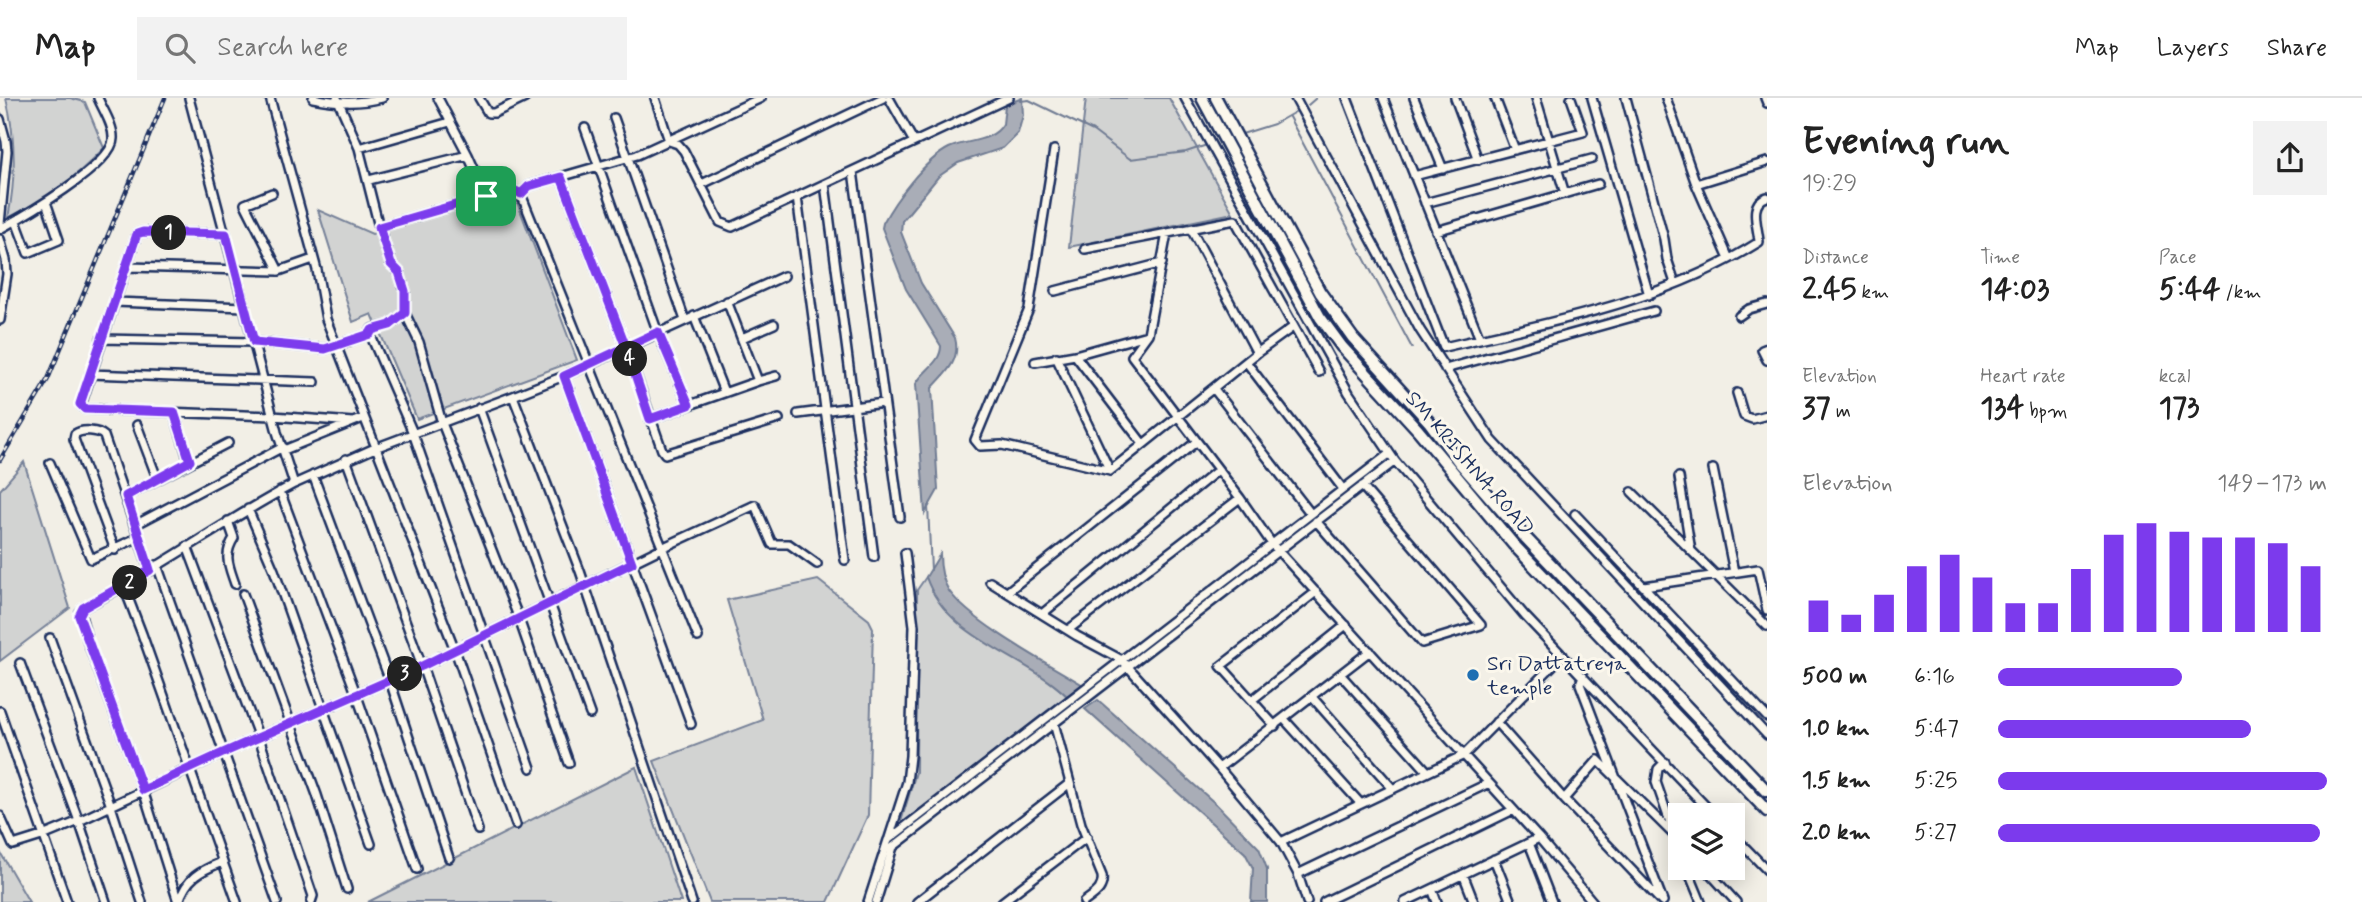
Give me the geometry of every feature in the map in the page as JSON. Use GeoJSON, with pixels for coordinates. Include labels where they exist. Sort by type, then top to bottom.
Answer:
{"type":"FeatureCollection","features":[{"type":"Feature","properties":{"kind":"highway","name":"SM KRISHNA ROAD"},"geometry":{"type":"LineString","coordinates":[[1202,98],[1320,317],[1342,347],[1418,430],[1513,544],[1767,811]]}},
{"type":"Feature","properties":{"kind":"highway","name":"SM KRISHNA ROAD"},"geometry":{"type":"LineString","coordinates":[[1216,98],[1332,309],[1353,338],[1546,559],[1767,791]]}},
{"type":"Feature","properties":{"kind":"street"},"geometry":{"type":"LineString","coordinates":[[0,119],[7,151],[0,227],[68,188],[112,147],[113,135],[98,98]]}},
{"type":"Feature","properties":{"kind":"street"},"geometry":{"type":"LineString","coordinates":[[189,98],[273,416],[294,484]]}},
{"type":"Feature","properties":{"kind":"street"},"geometry":{"type":"LineString","coordinates":[[270,98],[335,347],[455,650],[516,825]]}},
{"type":"Feature","properties":{"kind":"street"},"geometry":{"type":"LineString","coordinates":[[313,98],[365,102],[382,98]]}},
{"type":"Feature","properties":{"kind":"street"},"geometry":{"type":"LineString","coordinates":[[438,98],[486,196]]}},
{"type":"Feature","properties":{"kind":"street"},"geometry":{"type":"LineString","coordinates":[[479,98],[488,113],[494,113],[525,98]]}},
{"type":"Feature","properties":{"kind":"street"},"geometry":{"type":"LineString","coordinates":[[655,98],[669,141]]}},
{"type":"Feature","properties":{"kind":"street"},"geometry":{"type":"LineString","coordinates":[[521,194],[529,186],[628,158],[761,98]]}},
{"type":"Feature","properties":{"kind":"street"},"geometry":{"type":"LineString","coordinates":[[702,184],[884,98]]}},
{"type":"Feature","properties":{"kind":"street"},"geometry":{"type":"LineString","coordinates":[[889,98],[914,142]]}},
{"type":"Feature","properties":{"kind":"street"},"geometry":{"type":"LineString","coordinates":[[669,141],[678,144],[684,151],[720,222],[732,227],[1009,98]]}},
{"type":"Feature","properties":{"kind":"street"},"geometry":{"type":"LineString","coordinates":[[1185,98],[1349,393],[1395,461],[1525,616],[1703,803]]}},
{"type":"Feature","properties":{"kind":"street","name":"SM KRISHNA ROAD"},"geometry":{"type":"LineString","coordinates":[[1295,98],[1420,330],[1492,440],[1767,735]]}},
{"type":"Feature","properties":{"kind":"street"},"geometry":{"type":"LineString","coordinates":[[1347,98],[1444,347],[1613,307],[1649,295],[1729,259],[1759,242],[1755,207],[1758,200],[1767,197]]}},
{"type":"Feature","properties":{"kind":"street"},"geometry":{"type":"LineString","coordinates":[[1383,98],[1480,339]]}},
{"type":"Feature","properties":{"kind":"street"},"geometry":{"type":"LineString","coordinates":[[1414,98],[1443,169]]}},
{"type":"Feature","properties":{"kind":"street"},"geometry":{"type":"LineString","coordinates":[[1455,98],[1478,160]]}},
{"type":"Feature","properties":{"kind":"street"},"geometry":{"type":"LineString","coordinates":[[1495,98],[1516,150]]}},
{"type":"Feature","properties":{"kind":"street"},"geometry":{"type":"LineString","coordinates":[[1536,98],[1565,194]]}},
{"type":"Feature","properties":{"kind":"street"},"geometry":{"type":"LineString","coordinates":[[1414,176],[1583,132],[1571,98]]}},
{"type":"Feature","properties":{"kind":"street"},"geometry":{"type":"LineString","coordinates":[[1591,98],[1649,295]]}},
{"type":"Feature","properties":{"kind":"street"},"geometry":{"type":"LineString","coordinates":[[1626,98],[1675,283]]}},
{"type":"Feature","properties":{"kind":"street"},"geometry":{"type":"LineString","coordinates":[[1666,98],[1696,184],[1729,259]]}},
{"type":"Feature","properties":{"kind":"street"},"geometry":{"type":"LineString","coordinates":[[338,101],[359,148],[379,227],[391,264],[399,272],[405,291],[405,313],[419,342],[442,423],[519,619],[569,762]]}},
{"type":"Feature","properties":{"kind":"street"},"geometry":{"type":"LineString","coordinates":[[614,118],[684,320]]}},
{"type":"Feature","properties":{"kind":"street"},"geometry":{"type":"LineString","coordinates":[[359,148],[450,122]]}},
{"type":"Feature","properties":{"kind":"street"},"geometry":{"type":"LineString","coordinates":[[585,128],[658,332],[689,405]]}},
{"type":"Feature","properties":{"kind":"street"},"geometry":{"type":"LineString","coordinates":[[1054,150],[1028,309],[975,440],[979,446],[1002,444],[1110,471]]}},
{"type":"Feature","properties":{"kind":"street"},"geometry":{"type":"LineString","coordinates":[[369,180],[468,155]]}},
{"type":"Feature","properties":{"kind":"street"},"geometry":{"type":"LineString","coordinates":[[1425,203],[1592,159]]}},
{"type":"Feature","properties":{"kind":"street"},"geometry":{"type":"LineString","coordinates":[[1696,184],[1767,162]]}},
{"type":"Feature","properties":{"kind":"street"},"geometry":{"type":"LineString","coordinates":[[853,171],[900,517]]}},
{"type":"Feature","properties":{"kind":"street"},"geometry":{"type":"LineString","coordinates":[[561,177],[626,347],[659,446],[665,454],[779,419]]}},
{"type":"Feature","properties":{"kind":"street"},"geometry":{"type":"LineString","coordinates":[[825,184],[874,557]]}},
{"type":"Feature","properties":{"kind":"street"},"geometry":{"type":"LineString","coordinates":[[1436,231],[1598,184]]}},
{"type":"Feature","properties":{"kind":"street"},"geometry":{"type":"LineString","coordinates":[[379,227],[486,196],[516,191],[521,194],[698,637]]}},
{"type":"Feature","properties":{"kind":"street"},"geometry":{"type":"LineString","coordinates":[[272,192],[245,204],[279,271]]}},
{"type":"Feature","properties":{"kind":"street"},"geometry":{"type":"LineString","coordinates":[[797,197],[845,561]]}},
{"type":"Feature","properties":{"kind":"street"},"geometry":{"type":"LineString","coordinates":[[16,220],[28,253],[59,240],[46,202]]}},
{"type":"Feature","properties":{"kind":"street"},"geometry":{"type":"LineString","coordinates":[[1085,249],[1235,220],[1319,372]]}},
{"type":"Feature","properties":{"kind":"street"},"geometry":{"type":"LineString","coordinates":[[1191,229],[1257,353]]}},
{"type":"Feature","properties":{"kind":"street"},"geometry":{"type":"LineString","coordinates":[[226,234],[139,233],[80,402],[85,409],[273,416],[353,422]]}},
{"type":"Feature","properties":{"kind":"street"},"geometry":{"type":"LineString","coordinates":[[1167,233],[1148,334],[1132,356],[1272,544],[1514,810],[1590,900]]}},
{"type":"Feature","properties":{"kind":"street"},"geometry":{"type":"LineString","coordinates":[[0,239],[7,274],[0,320]]}},
{"type":"Feature","properties":{"kind":"street"},"geometry":{"type":"LineString","coordinates":[[128,267],[279,271],[313,259]]}},
{"type":"Feature","properties":{"kind":"street"},"geometry":{"type":"LineString","coordinates":[[1055,291],[1162,263]]}},
{"type":"Feature","properties":{"kind":"street"},"geometry":{"type":"LineString","coordinates":[[178,902],[143,790],[79,616],[83,608],[124,587],[248,509],[346,459],[564,376],[784,276]]}},
{"type":"Feature","properties":{"kind":"street"},"geometry":{"type":"LineString","coordinates":[[727,301],[758,381]]}},
{"type":"Feature","properties":{"kind":"street"},"geometry":{"type":"LineString","coordinates":[[115,302],[245,307]]}},
{"type":"Feature","properties":{"kind":"street"},"geometry":{"type":"LineString","coordinates":[[1739,316],[1767,304]]}},
{"type":"Feature","properties":{"kind":"street"},"geometry":{"type":"LineString","coordinates":[[1445,369],[1654,311]]}},
{"type":"Feature","properties":{"kind":"street"},"geometry":{"type":"LineString","coordinates":[[101,339],[254,342],[325,349],[390,325],[405,313]]}},
{"type":"Feature","properties":{"kind":"street"},"geometry":{"type":"LineString","coordinates":[[695,316],[724,392]]}},
{"type":"Feature","properties":{"kind":"street"},"geometry":{"type":"LineString","coordinates":[[742,338],[774,324]]}},
{"type":"Feature","properties":{"kind":"street"},"geometry":{"type":"LineString","coordinates":[[1110,471],[1293,327]]}},
{"type":"Feature","properties":{"kind":"street"},"geometry":{"type":"LineString","coordinates":[[370,334],[413,433],[531,768]]}},
{"type":"Feature","properties":{"kind":"street"},"geometry":{"type":"LineString","coordinates":[[1035,362],[1075,355],[1148,334]]}},
{"type":"Feature","properties":{"kind":"street"},"geometry":{"type":"LineString","coordinates":[[1767,348],[1762,350],[1767,360]]}},
{"type":"Feature","properties":{"kind":"street"},"geometry":{"type":"LineString","coordinates":[[1075,355],[1143,444]]}},
{"type":"Feature","properties":{"kind":"street"},"geometry":{"type":"LineString","coordinates":[[1056,357],[1110,471]]}},
{"type":"Feature","properties":{"kind":"street"},"geometry":{"type":"LineString","coordinates":[[1247,363],[1343,489]]}},
{"type":"Feature","properties":{"kind":"street"},"geometry":{"type":"LineString","coordinates":[[90,374],[315,382]]}},
{"type":"Feature","properties":{"kind":"street"},"geometry":{"type":"LineString","coordinates":[[564,376],[691,724]]}},
{"type":"Feature","properties":{"kind":"street"},"geometry":{"type":"LineString","coordinates":[[650,419],[776,376]]}},
{"type":"Feature","properties":{"kind":"street"},"geometry":{"type":"LineString","coordinates":[[1214,389],[1314,517],[1422,643],[1481,625],[1362,486]]}},
{"type":"Feature","properties":{"kind":"street"},"geometry":{"type":"LineString","coordinates":[[1737,393],[1744,416],[1752,419],[1767,415]]}},
{"type":"Feature","properties":{"kind":"street"},"geometry":{"type":"LineString","coordinates":[[513,396],[586,587],[692,902]]}},
{"type":"Feature","properties":{"kind":"street"},"geometry":{"type":"LineString","coordinates":[[798,414],[884,403]]}},
{"type":"Feature","properties":{"kind":"street"},"geometry":{"type":"LineString","coordinates":[[479,408],[590,714]]}},
{"type":"Feature","properties":{"kind":"street"},"geometry":{"type":"LineString","coordinates":[[174,412],[190,461]]}},
{"type":"Feature","properties":{"kind":"street"},"geometry":{"type":"LineString","coordinates":[[135,525],[283,449],[363,418]]}},
{"type":"Feature","properties":{"kind":"street"},"geometry":{"type":"LineString","coordinates":[[137,425],[157,478]]}},
{"type":"Feature","properties":{"kind":"street"},"geometry":{"type":"LineString","coordinates":[[115,550],[74,439],[75,434],[82,430],[103,434],[150,570]]}},
{"type":"Feature","properties":{"kind":"street"},"geometry":{"type":"LineString","coordinates":[[1007,592],[1196,442]]}},
{"type":"Feature","properties":{"kind":"street"},"geometry":{"type":"LineString","coordinates":[[126,496],[228,443]]}},
{"type":"Feature","properties":{"kind":"street"},"geometry":{"type":"LineString","coordinates":[[868,902],[890,844],[1125,663],[1278,551],[1343,489],[1390,454]]}},
{"type":"Feature","properties":{"kind":"street"},"geometry":{"type":"LineString","coordinates":[[346,459],[422,666],[478,830]]}},
{"type":"Feature","properties":{"kind":"street"},"geometry":{"type":"LineString","coordinates":[[890,844],[1054,723],[1272,544],[1362,486],[1395,461]]}},
{"type":"Feature","properties":{"kind":"street"},"geometry":{"type":"LineString","coordinates":[[50,463],[88,557],[93,559],[139,537]]}},
{"type":"Feature","properties":{"kind":"street"},"geometry":{"type":"LineString","coordinates":[[1713,469],[1734,572]]}},
{"type":"Feature","properties":{"kind":"street"},"geometry":{"type":"LineString","coordinates":[[1042,614],[1218,470]]}},
{"type":"Feature","properties":{"kind":"street"},"geometry":{"type":"LineString","coordinates":[[313,475],[390,681],[449,858]]}},
{"type":"Feature","properties":{"kind":"street"},"geometry":{"type":"LineString","coordinates":[[1679,477],[1691,552]]}},
{"type":"Feature","properties":{"kind":"street"},"geometry":{"type":"LineString","coordinates":[[281,491],[357,695],[417,869]]}},
{"type":"Feature","properties":{"kind":"street"},"geometry":{"type":"LineString","coordinates":[[1632,492],[1767,626]]}},
{"type":"Feature","properties":{"kind":"street"},"geometry":{"type":"LineString","coordinates":[[1068,630],[1240,498]]}},
{"type":"Feature","properties":{"kind":"street"},"geometry":{"type":"LineString","coordinates":[[0,816],[13,845],[45,835],[225,752],[390,681],[664,547],[755,506],[772,544],[789,544],[817,564]]}},
{"type":"Feature","properties":{"kind":"street"},"geometry":{"type":"LineString","coordinates":[[248,509],[274,570],[371,844]]}},
{"type":"Feature","properties":{"kind":"street"},"geometry":{"type":"LineString","coordinates":[[1575,514],[1767,717]]}},
{"type":"Feature","properties":{"kind":"street"},"geometry":{"type":"LineString","coordinates":[[228,521],[234,538],[226,558],[236,584]]}},
{"type":"Feature","properties":{"kind":"street"},"geometry":{"type":"LineString","coordinates":[[187,546],[259,738],[313,896],[310,902]]}},
{"type":"Feature","properties":{"kind":"street"},"geometry":{"type":"LineString","coordinates":[[876,902],[907,782],[910,756],[914,626],[905,553]]}},
{"type":"Feature","properties":{"kind":"street"},"geometry":{"type":"LineString","coordinates":[[158,565],[277,902]]}},
{"type":"Feature","properties":{"kind":"street"},"geometry":{"type":"LineString","coordinates":[[1644,586],[1758,569],[1767,610]]}},
{"type":"Feature","properties":{"kind":"street"},"geometry":{"type":"LineString","coordinates":[[989,582],[1125,663],[1282,842],[1298,874],[1307,902]]}},
{"type":"Feature","properties":{"kind":"street"},"geometry":{"type":"LineString","coordinates":[[124,587],[237,902]]}},
{"type":"Feature","properties":{"kind":"street"},"geometry":{"type":"LineString","coordinates":[[1275,726],[1221,666],[1316,592]]}},
{"type":"Feature","properties":{"kind":"street"},"geometry":{"type":"LineString","coordinates":[[243,594],[347,889]]}},
{"type":"Feature","properties":{"kind":"street"},"geometry":{"type":"LineString","coordinates":[[1252,700],[1346,625]]}},
{"type":"Feature","properties":{"kind":"street"},"geometry":{"type":"LineString","coordinates":[[50,638],[111,806],[142,902]]}},
{"type":"Feature","properties":{"kind":"street"},"geometry":{"type":"LineString","coordinates":[[1219,768],[1370,651]]}},
{"type":"Feature","properties":{"kind":"street"},"geometry":{"type":"LineString","coordinates":[[1282,842],[1464,755],[1563,655]]}},
{"type":"Feature","properties":{"kind":"street"},"geometry":{"type":"LineString","coordinates":[[20,663],[106,902]]}},
{"type":"Feature","properties":{"kind":"street"},"geometry":{"type":"LineString","coordinates":[[1341,675],[1428,772]]}},
{"type":"Feature","properties":{"kind":"street"},"geometry":{"type":"LineString","coordinates":[[1583,676],[1580,684],[1663,902]]}},
{"type":"Feature","properties":{"kind":"street"},"geometry":{"type":"LineString","coordinates":[[1312,697],[1393,789]]}},
{"type":"Feature","properties":{"kind":"street"},"geometry":{"type":"LineString","coordinates":[[0,711],[68,902]]}},
{"type":"Feature","properties":{"kind":"street"},"geometry":{"type":"LineString","coordinates":[[1284,719],[1361,804]]}},
{"type":"Feature","properties":{"kind":"street"},"geometry":{"type":"LineString","coordinates":[[1496,722],[1564,799],[1663,902]]}},
{"type":"Feature","properties":{"kind":"street"},"geometry":{"type":"LineString","coordinates":[[1054,723],[1070,783],[1102,876],[1103,884],[1084,902]]}},
{"type":"Feature","properties":{"kind":"street"},"geometry":{"type":"LineString","coordinates":[[1564,799],[1598,760],[1668,828]]}},
{"type":"Feature","properties":{"kind":"street"},"geometry":{"type":"LineString","coordinates":[[1665,762],[1658,769],[1656,782],[1668,817]]}},
{"type":"Feature","properties":{"kind":"street"},"geometry":{"type":"LineString","coordinates":[[917,902],[1070,783]]}},
{"type":"Feature","properties":{"kind":"street"},"geometry":{"type":"LineString","coordinates":[[1298,874],[1489,783]]}},
{"type":"Feature","properties":{"kind":"street"},"geometry":{"type":"LineString","coordinates":[[1324,902],[1514,810]]}},
{"type":"Feature","properties":{"kind":"street"},"geometry":{"type":"LineString","coordinates":[[1002,902],[1087,837]]}},
{"type":"Feature","properties":{"kind":"street"},"geometry":{"type":"LineString","coordinates":[[1405,902],[1539,838]]}},
{"type":"Feature","properties":{"kind":"street"},"geometry":{"type":"LineString","coordinates":[[1529,843],[1552,902]]}},
{"type":"Feature","properties":{"kind":"street"},"geometry":{"type":"LineString","coordinates":[[1745,847],[1767,870]]}},
{"type":"Feature","properties":{"kind":"street"},"geometry":{"type":"LineString","coordinates":[[1494,859],[1511,902]]}},
{"type":"Feature","properties":{"kind":"street"},"geometry":{"type":"LineString","coordinates":[[178,902],[183,888],[191,878],[222,862]]}},
{"type":"Feature","properties":{"kind":"street"},"geometry":{"type":"LineString","coordinates":[[1463,874],[1474,902]]}},
{"type":"Feature","properties":{"kind":"street"},"geometry":{"type":"LineString","coordinates":[[1692,880],[1702,902]]}},
{"type":"Feature","properties":{"kind":"street"},"geometry":{"type":"LineString","coordinates":[[1716,880],[1736,902]]}},
{"type":"Feature","properties":{"kind":"street"},"geometry":{"type":"LineString","coordinates":[[1432,889],[1437,902]]}},
{"type":"Feature","properties":{"kind":"shaded area"},"geometry":{"type":"Polygon","coordinates":[[[6,98],[70,98],[85,102],[104,148],[59,188],[8,218],[14,158],[6,98]]]}},
{"type":"Feature","properties":{"kind":"shaded area"},"geometry":{"type":"Polygon","coordinates":[[[1022,98],[1023,115],[1018,133],[1003,148],[958,163],[938,177],[902,221],[901,232],[921,283],[955,338],[956,346],[951,366],[932,388],[938,490],[925,513],[916,384],[935,362],[941,346],[906,289],[882,228],[883,223],[903,192],[930,162],[949,148],[979,140],[999,130],[1003,124],[1005,105],[1022,98]]]}},
{"type":"Feature","properties":{"kind":"shaded area"},"geometry":{"type":"Polygon","coordinates":[[[1086,98],[1169,98],[1233,213],[1069,247],[1086,98]]]}},
{"type":"Feature","properties":{"kind":"shaded area"},"geometry":{"type":"Polygon","coordinates":[[[514,194],[577,360],[417,419],[372,314],[353,322],[318,210],[372,234],[514,194]]]}},
{"type":"Feature","properties":{"kind":"shaded area"},"geometry":{"type":"Polygon","coordinates":[[[24,462],[70,608],[0,661],[0,490],[24,462]]]}},
{"type":"Feature","properties":{"kind":"shaded area"},"geometry":{"type":"Polygon","coordinates":[[[940,554],[945,582],[960,603],[1011,642],[1083,685],[1067,696],[1049,681],[968,631],[951,616],[936,598],[926,577],[940,554]]]}},
{"type":"Feature","properties":{"kind":"shaded area"},"geometry":{"type":"Polygon","coordinates":[[[926,577],[938,597],[960,622],[1038,673],[1067,696],[900,825],[916,772],[917,590],[926,577]]]}},
{"type":"Feature","properties":{"kind":"shaded area"},"geometry":{"type":"Polygon","coordinates":[[[818,580],[869,620],[873,628],[868,815],[828,902],[710,902],[654,761],[763,720],[727,600],[818,580]]]}},
{"type":"Feature","properties":{"kind":"shaded area"},"geometry":{"type":"Polygon","coordinates":[[[1098,700],[1217,805],[1259,848],[1267,869],[1267,902],[1251,902],[1253,868],[1245,853],[1085,709],[1098,700]]]}},
{"type":"Feature","properties":{"kind":"shaded area"},"geometry":{"type":"Polygon","coordinates":[[[636,767],[681,902],[368,902],[636,767]]]}},
{"type":"Feature","properties":{"kind":"shaded area"},"geometry":{"type":"Polygon","coordinates":[[[0,852],[29,902],[0,902],[0,852]]]}},
{"type":"Feature","properties":{"kind":"waterway"},"geometry":{"type":"LineString","coordinates":[[1308,105],[1316,98]]}},
{"type":"Feature","properties":{"kind":"waterway"},"geometry":{"type":"LineString","coordinates":[[1020,101],[1029,100],[1093,131],[1130,159],[1186,152],[1207,145]]}},
{"type":"Feature","properties":{"kind":"waterway"},"geometry":{"type":"LineString","coordinates":[[1242,134],[1274,124],[1295,112]]}},
{"type":"Feature","properties":{"kind":"waterway"},"geometry":{"type":"LineString","coordinates":[[1289,117],[1412,348]]}},
{"type":"Feature","properties":{"kind":"waterway"},"geometry":{"type":"LineString","coordinates":[[928,506],[931,570]]}},
{"type":"Feature","properties":{"kind":"railway"},"geometry":{"type":"LineString","coordinates":[[0,460],[48,379],[165,98]]}},
{"type":"Feature","properties":{"kind":"place","name":"Sri Dattatreya temple"},"geometry":{"type":"Point","coordinates":[1473,675]}},
{"type":"Feature","properties":{"kind":"route"},"geometry":{"type":"LineString","coordinates":[[486,196],[379,227],[391,264],[399,272],[405,291],[405,313],[390,325],[325,349],[254,342],[226,234],[137,234],[80,404],[85,409],[174,412],[190,461],[126,496],[150,570],[83,608],[79,616],[143,790],[422,666],[632,563],[564,376],[626,347],[650,419],[689,405],[658,332],[626,347],[561,177],[529,186],[521,194],[516,191],[486,196]]}}]}
